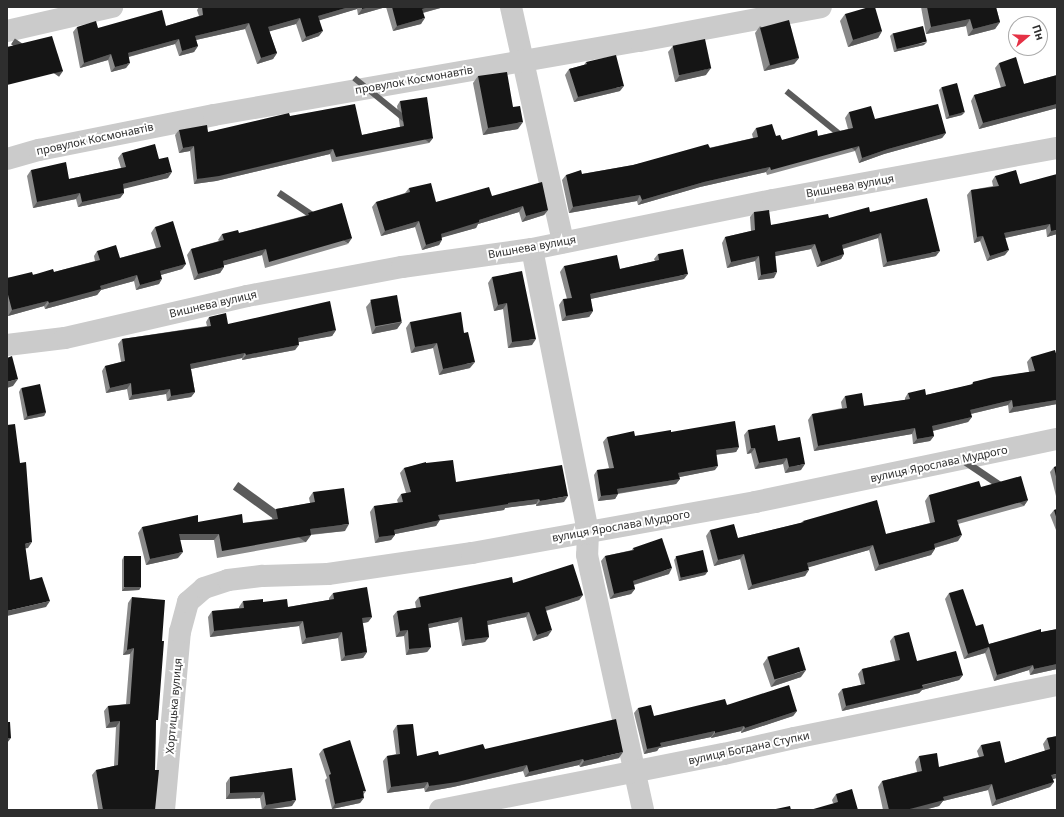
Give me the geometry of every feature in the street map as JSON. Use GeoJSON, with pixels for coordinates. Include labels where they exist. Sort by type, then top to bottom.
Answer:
{"type":"FeatureCollection","features":[{"type":"Feature","properties":{"kind":"street"},"geometry":{"type":"LineString","coordinates":[[7,31],[112,7]]}},
{"type":"Feature","properties":{"kind":"street"},"geometry":{"type":"LineString","coordinates":[[511,7],[563,242]]}},
{"type":"Feature","properties":{"kind":"street","name":"провулок Космонавтів"},"geometry":{"type":"LineString","coordinates":[[7,158],[39,150],[214,115],[640,42],[821,7]]}},
{"type":"Feature","properties":{"kind":"street","name":"Вишнева вулиця"},"geometry":{"type":"LineString","coordinates":[[7,345],[65,338],[247,296],[378,271],[532,249],[773,200],[1057,148]]}},
{"type":"Feature","properties":{"kind":"street"},"geometry":{"type":"LineString","coordinates":[[532,249],[588,531],[588,554],[643,810]]}},
{"type":"Feature","properties":{"kind":"street","name":"вулиця Ярослава Мудрого"},"geometry":{"type":"LineString","coordinates":[[188,602],[204,588],[228,580],[263,576],[328,574],[472,553],[755,502],[1057,439]]}},
{"type":"Feature","properties":{"kind":"street","name":"Хортицька вулиця"},"geometry":{"type":"LineString","coordinates":[[164,810],[180,632],[188,602]]}},
{"type":"Feature","properties":{"kind":"street","name":"вулиця Богдана Ступки"},"geometry":{"type":"LineString","coordinates":[[440,810],[636,772],[1057,686]]}},
{"type":"Feature","properties":{"kind":"building"},"geometry":{"type":"Polygon","coordinates":[[[202,7],[349,7],[318,16],[323,31],[306,37],[300,18],[268,27],[277,53],[261,58],[249,23],[195,36],[198,46],[182,51],[179,39],[128,53],[130,63],[115,67],[111,54],[84,63],[77,27],[96,21],[98,28],[162,10],[166,26],[203,15],[202,7]]]}},
{"type":"Feature","properties":{"kind":"building"},"geometry":{"type":"Polygon","coordinates":[[[392,7],[429,7],[422,9],[425,18],[397,26],[392,7]]]}},
{"type":"Feature","properties":{"kind":"building"},"geometry":{"type":"Polygon","coordinates":[[[869,7],[875,7],[882,31],[853,40],[845,14],[869,7]]]}},
{"type":"Feature","properties":{"kind":"building"},"geometry":{"type":"Polygon","coordinates":[[[927,7],[996,7],[1000,22],[973,29],[970,19],[931,27],[927,7]]]}},
{"type":"Feature","properties":{"kind":"building"},"geometry":{"type":"Polygon","coordinates":[[[789,20],[799,58],[770,65],[760,28],[789,20]]]}},
{"type":"Feature","properties":{"kind":"building"},"geometry":{"type":"Polygon","coordinates":[[[923,26],[927,42],[897,49],[893,33],[923,26]]]}},
{"type":"Feature","properties":{"kind":"building"},"geometry":{"type":"Polygon","coordinates":[[[52,36],[63,71],[7,85],[7,47],[52,36]]]}},
{"type":"Feature","properties":{"kind":"building"},"geometry":{"type":"Polygon","coordinates":[[[705,39],[711,68],[679,75],[673,46],[705,39]]]}},
{"type":"Feature","properties":{"kind":"building"},"geometry":{"type":"Polygon","coordinates":[[[616,55],[624,86],[578,97],[569,69],[587,64],[586,62],[616,55]]]}},
{"type":"Feature","properties":{"kind":"building"},"geometry":{"type":"Polygon","coordinates":[[[1016,57],[1024,84],[1057,75],[1057,104],[983,123],[974,95],[1006,86],[999,63],[1016,57]]]}},
{"type":"Feature","properties":{"kind":"building"},"geometry":{"type":"Polygon","coordinates":[[[507,72],[513,107],[520,106],[523,122],[488,128],[478,76],[507,72]]]}},
{"type":"Feature","properties":{"kind":"building"},"geometry":{"type":"Polygon","coordinates":[[[957,83],[965,112],[949,116],[942,87],[957,83]]]}},
{"type":"Feature","properties":{"kind":"building"},"geometry":{"type":"Polygon","coordinates":[[[427,97],[433,138],[336,157],[333,149],[219,176],[197,179],[194,146],[183,148],[179,130],[207,125],[208,132],[289,113],[290,116],[355,104],[362,135],[404,126],[400,101],[427,97]]]}},
{"type":"Feature","properties":{"kind":"building"},"geometry":{"type":"Polygon","coordinates":[[[938,104],[946,133],[888,149],[862,158],[859,146],[771,170],[770,167],[704,182],[642,200],[640,195],[573,207],[566,175],[581,170],[582,174],[633,165],[708,144],[710,148],[758,137],[756,128],[772,124],[776,136],[780,135],[782,140],[817,130],[818,136],[853,128],[849,112],[871,106],[875,119],[938,104]]]}},
{"type":"Feature","properties":{"kind":"building"},"geometry":{"type":"Polygon","coordinates":[[[155,144],[159,159],[168,157],[172,172],[123,184],[124,193],[82,202],[80,193],[37,202],[31,170],[66,162],[69,179],[126,167],[122,153],[155,144]]]}},
{"type":"Feature","properties":{"kind":"building"},"geometry":{"type":"Polygon","coordinates":[[[1016,170],[1020,184],[1057,174],[1057,230],[1051,231],[1050,224],[1004,233],[1009,250],[990,256],[983,236],[977,237],[971,190],[999,186],[995,176],[1016,170]]]}},
{"type":"Feature","properties":{"kind":"building"},"geometry":{"type":"Polygon","coordinates":[[[542,182],[548,210],[526,216],[523,206],[441,234],[442,240],[426,245],[419,221],[385,231],[376,202],[410,192],[409,188],[431,183],[436,202],[489,187],[492,196],[542,182]]]}},
{"type":"Feature","properties":{"kind":"building"},"geometry":{"type":"Polygon","coordinates":[[[927,198],[940,251],[887,262],[881,233],[842,245],[844,254],[821,262],[815,244],[775,252],[777,272],[761,275],[759,256],[731,262],[725,237],[755,230],[754,212],[769,210],[771,225],[828,214],[829,218],[869,207],[870,212],[927,198]]]}},
{"type":"Feature","properties":{"kind":"building"},"geometry":{"type":"Polygon","coordinates":[[[342,203],[352,238],[269,262],[266,249],[223,261],[224,267],[198,274],[191,249],[224,240],[222,234],[238,230],[239,233],[309,215],[308,213],[342,203]]]}},
{"type":"Feature","properties":{"kind":"building"},"geometry":{"type":"Polygon","coordinates":[[[173,221],[186,264],[160,271],[162,279],[140,285],[137,275],[100,286],[101,289],[49,303],[48,301],[12,310],[7,291],[7,278],[32,272],[33,275],[53,269],[54,272],[100,260],[97,251],[116,245],[120,258],[161,247],[155,227],[173,221]]]}},
{"type":"Feature","properties":{"kind":"building"},"geometry":{"type":"Polygon","coordinates":[[[683,249],[688,274],[590,294],[593,311],[566,316],[563,299],[572,298],[564,266],[617,255],[620,269],[659,260],[658,254],[683,249]]]}},
{"type":"Feature","properties":{"kind":"building"},"geometry":{"type":"Polygon","coordinates":[[[522,271],[536,339],[512,342],[507,303],[498,305],[492,277],[522,271]]]}},
{"type":"Feature","properties":{"kind":"building"},"geometry":{"type":"Polygon","coordinates":[[[397,295],[402,322],[375,326],[370,300],[397,295]]]}},
{"type":"Feature","properties":{"kind":"building"},"geometry":{"type":"Polygon","coordinates":[[[330,301],[336,330],[298,338],[299,345],[246,355],[245,353],[190,364],[195,392],[171,396],[170,389],[132,395],[131,383],[110,388],[105,366],[125,361],[122,339],[211,326],[209,317],[226,313],[228,324],[330,301]]]}},
{"type":"Feature","properties":{"kind":"building"},"geometry":{"type":"Polygon","coordinates":[[[461,312],[464,333],[468,332],[475,362],[443,369],[437,343],[415,347],[410,322],[461,312]]]}},
{"type":"Feature","properties":{"kind":"building"},"geometry":{"type":"Polygon","coordinates":[[[1055,350],[1057,357],[1057,400],[1013,407],[1012,400],[970,410],[972,417],[932,426],[934,436],[917,439],[915,428],[818,446],[812,414],[847,408],[845,396],[862,393],[864,406],[910,399],[908,393],[925,389],[926,395],[973,384],[973,382],[993,377],[1035,371],[1031,357],[1055,350]]]}},
{"type":"Feature","properties":{"kind":"building"},"geometry":{"type":"Polygon","coordinates":[[[12,356],[18,379],[7,382],[7,358],[12,356]]]}},
{"type":"Feature","properties":{"kind":"building"},"geometry":{"type":"Polygon","coordinates":[[[40,384],[46,412],[27,416],[21,388],[40,384]]]}},
{"type":"Feature","properties":{"kind":"building"},"geometry":{"type":"Polygon","coordinates":[[[735,421],[739,447],[716,450],[718,466],[678,473],[680,479],[617,489],[618,494],[601,496],[597,470],[614,468],[607,437],[634,431],[635,436],[671,430],[671,432],[735,421]]]}},
{"type":"Feature","properties":{"kind":"building"},"geometry":{"type":"Polygon","coordinates":[[[15,424],[20,463],[26,462],[32,542],[25,544],[30,580],[42,577],[50,601],[7,611],[7,425],[15,424]]]}},
{"type":"Feature","properties":{"kind":"building"},"geometry":{"type":"Polygon","coordinates":[[[775,425],[778,441],[800,437],[805,464],[789,467],[787,458],[759,463],[755,448],[751,448],[748,430],[775,425]]]}},
{"type":"Feature","properties":{"kind":"building"},"geometry":{"type":"Polygon","coordinates":[[[453,460],[456,482],[562,465],[568,496],[540,501],[539,499],[508,503],[438,515],[440,520],[394,530],[395,535],[379,537],[374,506],[403,502],[401,494],[411,492],[404,468],[426,462],[453,460]]]}},
{"type":"Feature","properties":{"kind":"building"},"geometry":{"type":"Polygon","coordinates":[[[1057,466],[1057,481],[1054,467],[1057,466]]]}},
{"type":"Feature","properties":{"kind":"building"},"geometry":{"type":"Polygon","coordinates":[[[1021,476],[1028,500],[957,520],[962,535],[934,544],[935,549],[879,565],[873,545],[807,563],[809,570],[752,585],[744,554],[718,560],[710,530],[734,524],[738,538],[804,522],[803,521],[877,500],[886,534],[935,522],[929,495],[979,481],[981,487],[1021,476]]]}},
{"type":"Feature","properties":{"kind":"building"},"geometry":{"type":"Polygon","coordinates":[[[344,488],[349,524],[310,529],[311,535],[222,551],[219,534],[179,534],[183,552],[150,559],[142,527],[198,515],[198,522],[242,514],[243,523],[278,519],[276,509],[315,502],[313,492],[344,488]]]}},
{"type":"Feature","properties":{"kind":"building"},"geometry":{"type":"Polygon","coordinates":[[[1057,509],[1057,520],[1054,510],[1057,509]]]}},
{"type":"Feature","properties":{"kind":"building"},"geometry":{"type":"Polygon","coordinates":[[[662,538],[672,568],[633,581],[635,589],[614,594],[605,556],[634,550],[633,548],[662,538]]]}},
{"type":"Feature","properties":{"kind":"building"},"geometry":{"type":"Polygon","coordinates":[[[703,550],[708,571],[681,578],[676,556],[703,550]]]}},
{"type":"Feature","properties":{"kind":"building"},"geometry":{"type":"Polygon","coordinates":[[[124,556],[141,556],[141,587],[124,587],[124,556]]]}},
{"type":"Feature","properties":{"kind":"building"},"geometry":{"type":"Polygon","coordinates":[[[573,564],[583,595],[545,607],[552,630],[537,635],[529,612],[487,621],[489,637],[465,640],[462,617],[428,624],[431,647],[409,649],[408,630],[400,631],[397,611],[421,607],[419,597],[512,577],[513,583],[573,564]]]}},
{"type":"Feature","properties":{"kind":"building"},"geometry":{"type":"Polygon","coordinates":[[[367,587],[372,617],[362,618],[367,652],[345,656],[342,632],[306,638],[303,621],[214,631],[212,611],[244,608],[243,601],[263,599],[263,602],[287,599],[288,607],[334,599],[333,593],[367,587]]]}},
{"type":"Feature","properties":{"kind":"building"},"geometry":{"type":"Polygon","coordinates":[[[963,589],[976,626],[983,624],[989,644],[1041,629],[1041,632],[1057,629],[1057,664],[1034,669],[1033,665],[997,675],[989,647],[968,654],[949,593],[963,589]]]}},
{"type":"Feature","properties":{"kind":"building"},"geometry":{"type":"Polygon","coordinates":[[[132,597],[165,600],[162,641],[164,641],[158,720],[156,720],[155,770],[159,770],[155,810],[103,810],[96,770],[118,765],[120,721],[110,722],[108,706],[130,704],[134,648],[127,650],[132,597]]]}},
{"type":"Feature","properties":{"kind":"building"},"geometry":{"type":"Polygon","coordinates":[[[909,632],[917,661],[956,651],[963,675],[922,685],[923,688],[846,706],[842,689],[865,684],[862,669],[900,660],[894,636],[909,632]]]}},
{"type":"Feature","properties":{"kind":"building"},"geometry":{"type":"Polygon","coordinates":[[[799,647],[806,670],[774,680],[767,657],[799,647]]]}},
{"type":"Feature","properties":{"kind":"building"},"geometry":{"type":"Polygon","coordinates":[[[789,685],[797,711],[745,728],[744,726],[715,733],[715,731],[660,743],[661,746],[647,749],[638,708],[651,705],[654,716],[725,699],[727,705],[789,685]]]}},
{"type":"Feature","properties":{"kind":"building"},"geometry":{"type":"Polygon","coordinates":[[[616,719],[623,752],[584,761],[583,759],[529,772],[527,765],[457,782],[429,786],[428,782],[391,787],[387,756],[400,754],[397,725],[413,724],[417,756],[438,751],[439,755],[483,744],[485,749],[616,719]]]}},
{"type":"Feature","properties":{"kind":"building"},"geometry":{"type":"Polygon","coordinates":[[[7,722],[10,722],[11,738],[7,738],[7,722]]]}},
{"type":"Feature","properties":{"kind":"building"},"geometry":{"type":"Polygon","coordinates":[[[1057,736],[1057,774],[1051,775],[1054,782],[996,800],[992,784],[943,797],[944,800],[906,810],[889,810],[882,781],[922,771],[919,756],[937,753],[939,767],[984,756],[981,745],[1000,741],[1005,763],[1050,749],[1047,738],[1057,736]]]}},
{"type":"Feature","properties":{"kind":"building"},"geometry":{"type":"Polygon","coordinates":[[[350,740],[366,791],[363,791],[364,798],[335,804],[329,775],[331,774],[323,749],[350,740]]]}},
{"type":"Feature","properties":{"kind":"building"},"geometry":{"type":"Polygon","coordinates":[[[292,768],[296,800],[266,805],[264,792],[230,793],[230,777],[292,768]]]}},
{"type":"Feature","properties":{"kind":"building"},"geometry":{"type":"Polygon","coordinates":[[[852,789],[858,810],[810,810],[838,802],[836,794],[852,789]]]}},
{"type":"Feature","properties":{"kind":"building"},"geometry":{"type":"Polygon","coordinates":[[[790,806],[791,810],[771,810],[790,806]]]}}]}
